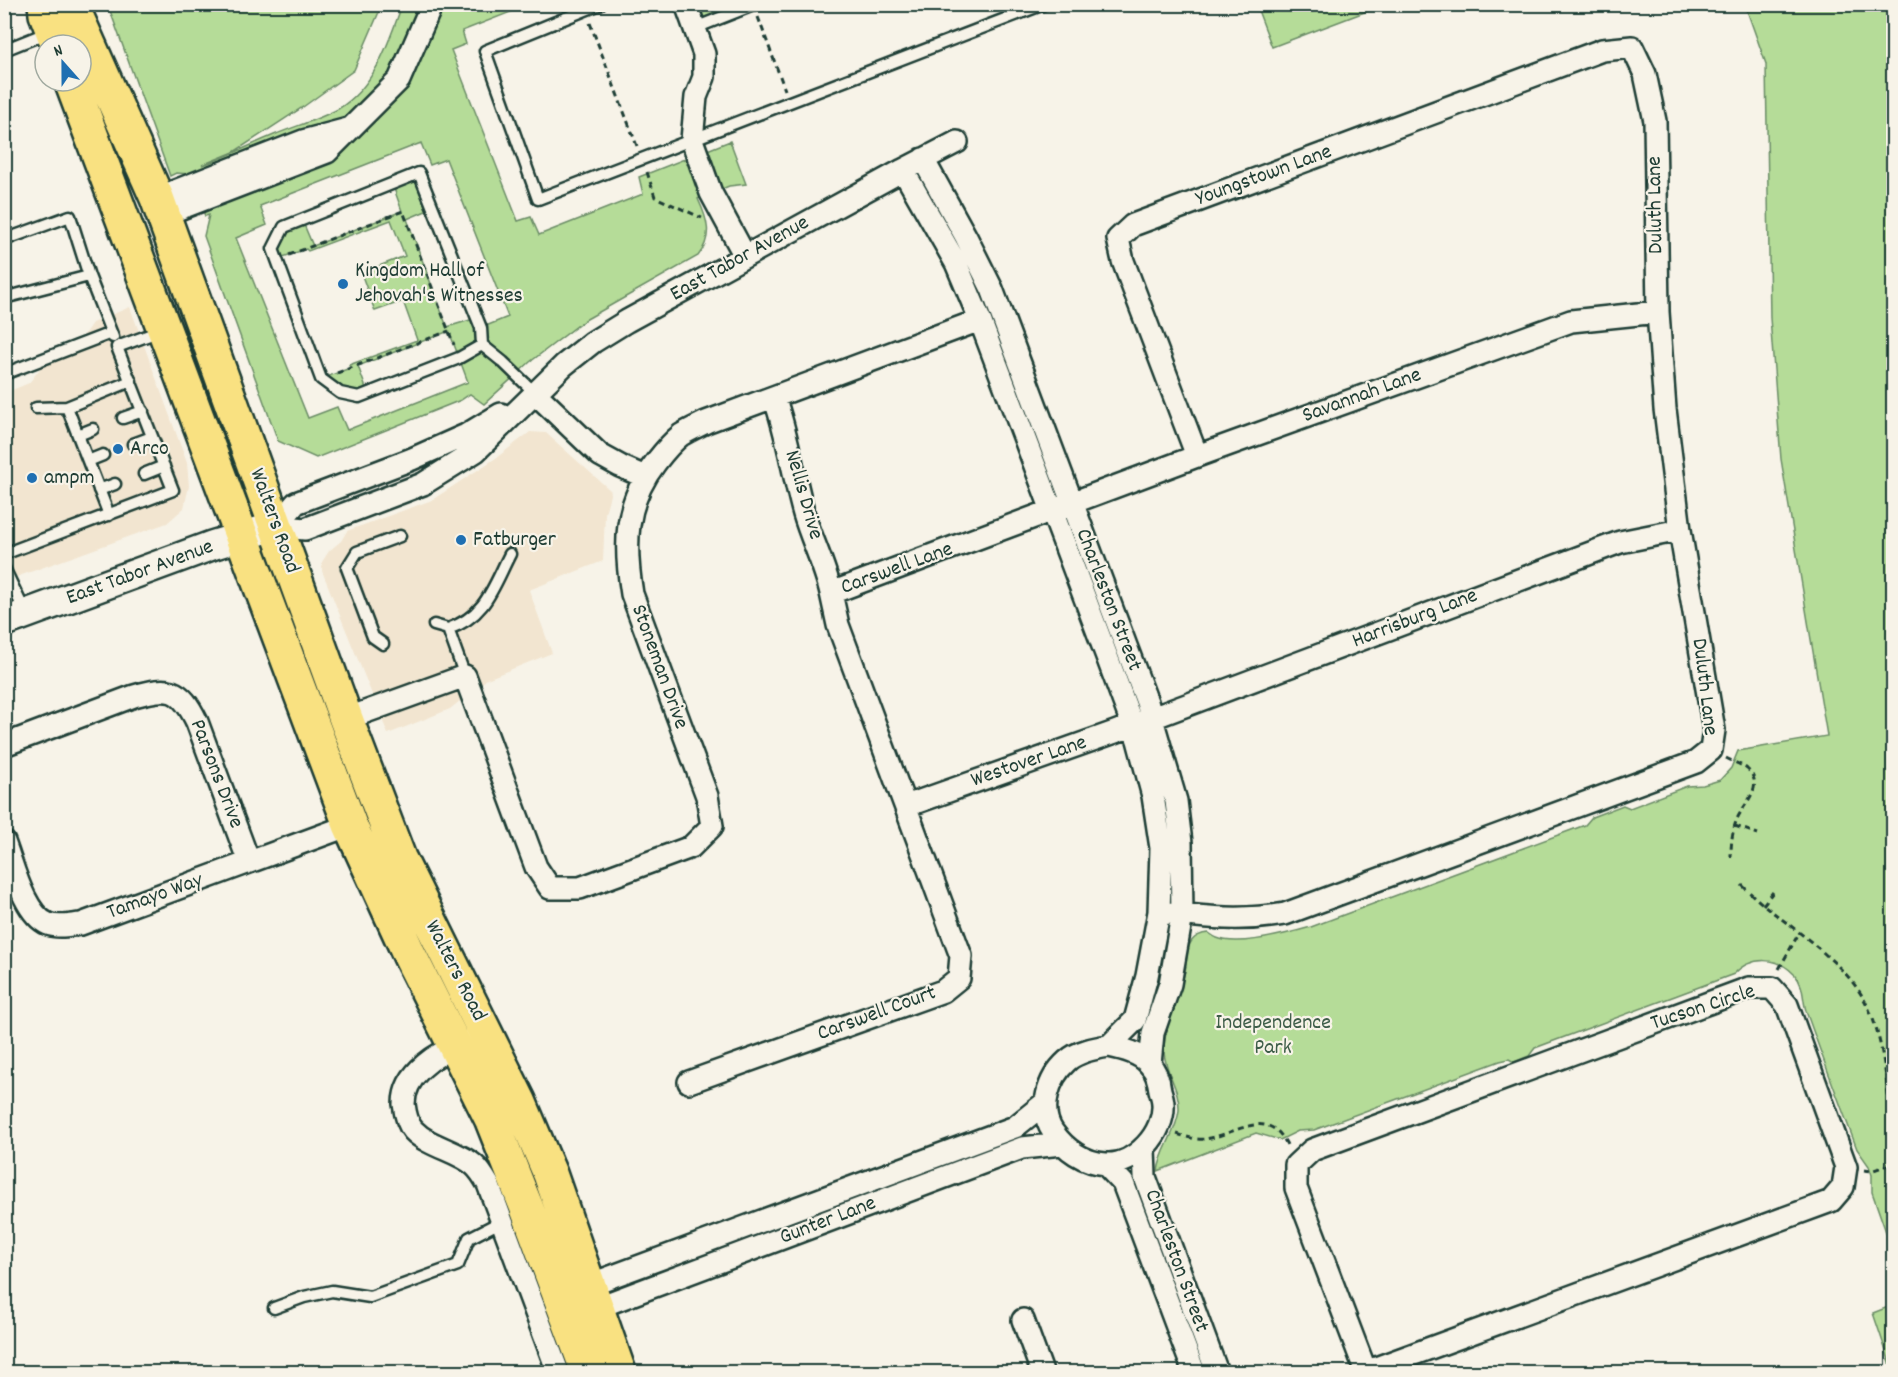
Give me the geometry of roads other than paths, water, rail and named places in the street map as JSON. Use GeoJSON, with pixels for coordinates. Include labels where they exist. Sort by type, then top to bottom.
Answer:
{"type":"FeatureCollection","features":[{"type":"Feature","properties":{"kind":"main road","name":"Walters Road"},"geometry":{"type":"LineString","coordinates":[[71,4],[160,207],[346,719],[399,858],[519,1101],[550,1174],[619,1372]]}},
{"type":"Feature","properties":{"kind":"main road","name":"Walters Road"},"geometry":{"type":"LineString","coordinates":[[75,93],[350,825],[410,956],[496,1129],[588,1372]]}},
{"type":"Feature","properties":{"kind":"main road","name":"East Tabor Avenue"},"geometry":{"type":"LineString","coordinates":[[16,619],[242,536],[276,526]]}},
{"type":"Feature","properties":{"kind":"street"},"geometry":{"type":"LineString","coordinates":[[160,207],[327,152],[399,80],[432,4]]}},
{"type":"Feature","properties":{"kind":"street"},"geometry":{"type":"LineString","coordinates":[[686,4],[704,54],[704,77],[696,97],[692,140],[711,193],[745,256]]}},
{"type":"Feature","properties":{"kind":"street","name":"Duluth Lane"},"geometry":{"type":"LineString","coordinates":[[1160,912],[1227,920],[1258,919],[1285,914],[1696,762],[1711,750],[1714,730],[1680,530],[1665,409],[1658,312],[1655,122],[1645,74],[1632,47]]}},
{"type":"Feature","properties":{"kind":"street","name":"Youngstown Lane"},"geometry":{"type":"LineString","coordinates":[[1197,456],[1123,261],[1118,239],[1133,225],[1602,50],[1632,47]]}},
{"type":"Feature","properties":{"kind":"street","name":"East Tabor Avenue"},"geometry":{"type":"LineString","coordinates":[[276,526],[305,529],[423,484],[476,450],[564,365],[593,342],[745,256],[957,142]]}},
{"type":"Feature","properties":{"kind":"street","name":"Charleston Street"},"geometry":{"type":"LineString","coordinates":[[923,159],[992,289],[1152,718],[1176,801],[1181,843],[1182,915],[1170,984],[1153,1033],[1150,1064]]}},
{"type":"Feature","properties":{"kind":"street","name":"Charleston Street"},"geometry":{"type":"LineString","coordinates":[[903,170],[956,263],[980,320],[1132,726],[1153,796],[1161,848],[1160,912],[1135,1020],[1109,1046]]}},
{"type":"Feature","properties":{"kind":"street","name":"Savannah Lane"},"geometry":{"type":"LineString","coordinates":[[1072,504],[1197,456],[1571,321],[1658,312]]}},
{"type":"Feature","properties":{"kind":"street","name":"Stoneman Drive"},"geometry":{"type":"LineString","coordinates":[[465,676],[536,867],[550,888],[580,888],[691,847],[711,826],[707,796],[632,594],[626,561],[628,527],[636,496],[645,477],[664,452],[681,435],[706,422],[980,320]]}},
{"type":"Feature","properties":{"kind":"street"},"geometry":{"type":"LineString","coordinates":[[535,393],[600,454],[617,465],[645,477]]}},
{"type":"Feature","properties":{"kind":"street","name":"Nellis Drive"},"geometry":{"type":"LineString","coordinates":[[774,397],[783,422],[804,516],[826,571],[831,593]]}},
{"type":"Feature","properties":{"kind":"street","name":"Carswell Lane"},"geometry":{"type":"LineString","coordinates":[[906,806],[838,625],[831,593],[1072,504]]}},
{"type":"Feature","properties":{"kind":"street","name":"Harrisburg Lane"},"geometry":{"type":"LineString","coordinates":[[1152,718],[1620,542],[1680,530]]}},
{"type":"Feature","properties":{"kind":"street"},"geometry":{"type":"LineString","coordinates":[[346,719],[465,676]]}},
{"type":"Feature","properties":{"kind":"street","name":"Parsons Drive"},"geometry":{"type":"LineString","coordinates":[[4,745],[134,696],[155,690],[172,691],[188,702],[249,862]]}},
{"type":"Feature","properties":{"kind":"street","name":"Westover Lane"},"geometry":{"type":"LineString","coordinates":[[906,806],[1152,718]]}},
{"type":"Feature","properties":{"kind":"street","name":"Carswell Court"},"geometry":{"type":"LineString","coordinates":[[688,1082],[943,991],[959,978],[962,957],[906,806]]}},
{"type":"Feature","properties":{"kind":"street","name":"Tamayo Way"},"geometry":{"type":"LineString","coordinates":[[4,842],[27,903],[36,916],[48,924],[63,926],[81,924],[350,825]]}},
{"type":"Feature","properties":{"kind":"street","name":"Tucson Circle"},"geometry":{"type":"LineString","coordinates":[[1749,988],[1772,988],[1787,1005],[1846,1167],[1843,1187],[1831,1201],[1366,1372],[1296,1188],[1296,1165],[1312,1150],[1749,988]]}},
{"type":"Feature","properties":{"kind":"street","name":"Walters Road"},"geometry":{"type":"LineString","coordinates":[[486,1032],[456,1045],[418,1070],[408,1083],[404,1096],[406,1115],[414,1130],[460,1156],[479,1170],[488,1184],[558,1372]]}},
{"type":"Feature","properties":{"kind":"street"},"geometry":{"type":"LineString","coordinates":[[1109,1046],[1131,1051],[1150,1064],[1159,1083],[1164,1105],[1158,1128],[1144,1149],[1126,1160],[1106,1165],[1081,1158],[1062,1144],[1049,1126],[1046,1102],[1052,1078],[1068,1060],[1088,1050],[1109,1046]]}},
{"type":"Feature","properties":{"kind":"street","name":"Gunter Lane"},"geometry":{"type":"LineString","coordinates":[[593,1296],[1015,1127],[1046,1102]]}},
{"type":"Feature","properties":{"kind":"street","name":"Gunter Lane"},"geometry":{"type":"LineString","coordinates":[[593,1296],[1022,1148],[1062,1144]]}},
{"type":"Feature","properties":{"kind":"street","name":"Charleston Street"},"geometry":{"type":"LineString","coordinates":[[1144,1149],[1145,1177],[1217,1372]]}},
{"type":"Feature","properties":{"kind":"street","name":"Charleston Street"},"geometry":{"type":"LineString","coordinates":[[1106,1165],[1123,1183],[1194,1372]]}},
{"type":"Feature","properties":{"kind":"street"},"geometry":{"type":"LineString","coordinates":[[1023,1320],[1042,1372]]}},
{"type":"Feature","properties":{"kind":"lane"},"geometry":{"type":"LineString","coordinates":[[600,4],[485,51],[538,199],[1044,4]]}},
{"type":"Feature","properties":{"kind":"lane"},"geometry":{"type":"LineString","coordinates":[[694,28],[755,5]]}},
{"type":"Feature","properties":{"kind":"lane"},"geometry":{"type":"LineString","coordinates":[[4,50],[52,27]]}},
{"type":"Feature","properties":{"kind":"lane"},"geometry":{"type":"LineString","coordinates":[[482,345],[459,358],[359,398],[340,393],[321,379],[273,249],[284,227],[419,173],[481,328],[482,345],[535,393]]}},
{"type":"Feature","properties":{"kind":"lane"},"geometry":{"type":"LineString","coordinates":[[4,240],[70,216],[89,276],[173,490],[4,554]]}},
{"type":"Feature","properties":{"kind":"lane"},"geometry":{"type":"LineString","coordinates":[[4,298],[89,276]]}},
{"type":"Feature","properties":{"kind":"lane"},"geometry":{"type":"LineString","coordinates":[[117,347],[163,329]]}},
{"type":"Feature","properties":{"kind":"lane"},"geometry":{"type":"LineString","coordinates":[[4,374],[111,333]]}},
{"type":"Feature","properties":{"kind":"lane"},"geometry":{"type":"LineString","coordinates":[[36,408],[67,407],[131,381]]}},
{"type":"Feature","properties":{"kind":"lane"},"geometry":{"type":"LineString","coordinates":[[67,407],[109,515]]}},
{"type":"Feature","properties":{"kind":"lane"},"geometry":{"type":"LineString","coordinates":[[123,418],[143,411]]}},
{"type":"Feature","properties":{"kind":"lane"},"geometry":{"type":"LineString","coordinates":[[78,435],[93,429]]}},
{"type":"Feature","properties":{"kind":"lane"},"geometry":{"type":"LineString","coordinates":[[133,444],[152,437]]}},
{"type":"Feature","properties":{"kind":"lane"},"geometry":{"type":"LineString","coordinates":[[88,461],[103,455]]}},
{"type":"Feature","properties":{"kind":"lane"},"geometry":{"type":"LineString","coordinates":[[144,474],[164,466]]}},
{"type":"Feature","properties":{"kind":"lane"},"geometry":{"type":"LineString","coordinates":[[99,490],[115,484]]}},
{"type":"Feature","properties":{"kind":"lane"},"geometry":{"type":"LineString","coordinates":[[383,644],[373,637],[347,568],[357,552],[400,536]]}},
{"type":"Feature","properties":{"kind":"lane"},"geometry":{"type":"LineString","coordinates":[[434,625],[448,629],[465,623],[484,604],[510,554]]}},
{"type":"Feature","properties":{"kind":"lane"},"geometry":{"type":"LineString","coordinates":[[4,568],[16,619]]}},
{"type":"Feature","properties":{"kind":"lane"},"geometry":{"type":"LineString","coordinates":[[448,629],[465,676]]}},
{"type":"Feature","properties":{"kind":"lane"},"geometry":{"type":"LineString","coordinates":[[274,1308],[304,1297],[332,1291],[370,1297],[458,1265],[469,1238],[502,1221]]}},
{"type":"Feature","properties":{"kind":"place","name":"Kingdom Hall of Jehovah's Witnesses"},"geometry":{"type":"Point","coordinates":[343,284]}},
{"type":"Feature","properties":{"kind":"place","name":"Arco"},"geometry":{"type":"Point","coordinates":[118,449]}},
{"type":"Feature","properties":{"kind":"place","name":"ampm"},"geometry":{"type":"Point","coordinates":[32,478]}},
{"type":"Feature","properties":{"kind":"place","name":"Fatburger"},"geometry":{"type":"Point","coordinates":[461,540]}},
{"type":"Feature","properties":{"kind":"park label","name":"Independence Park"},"geometry":{"type":"Point","coordinates":[1273,1036]}}]}
